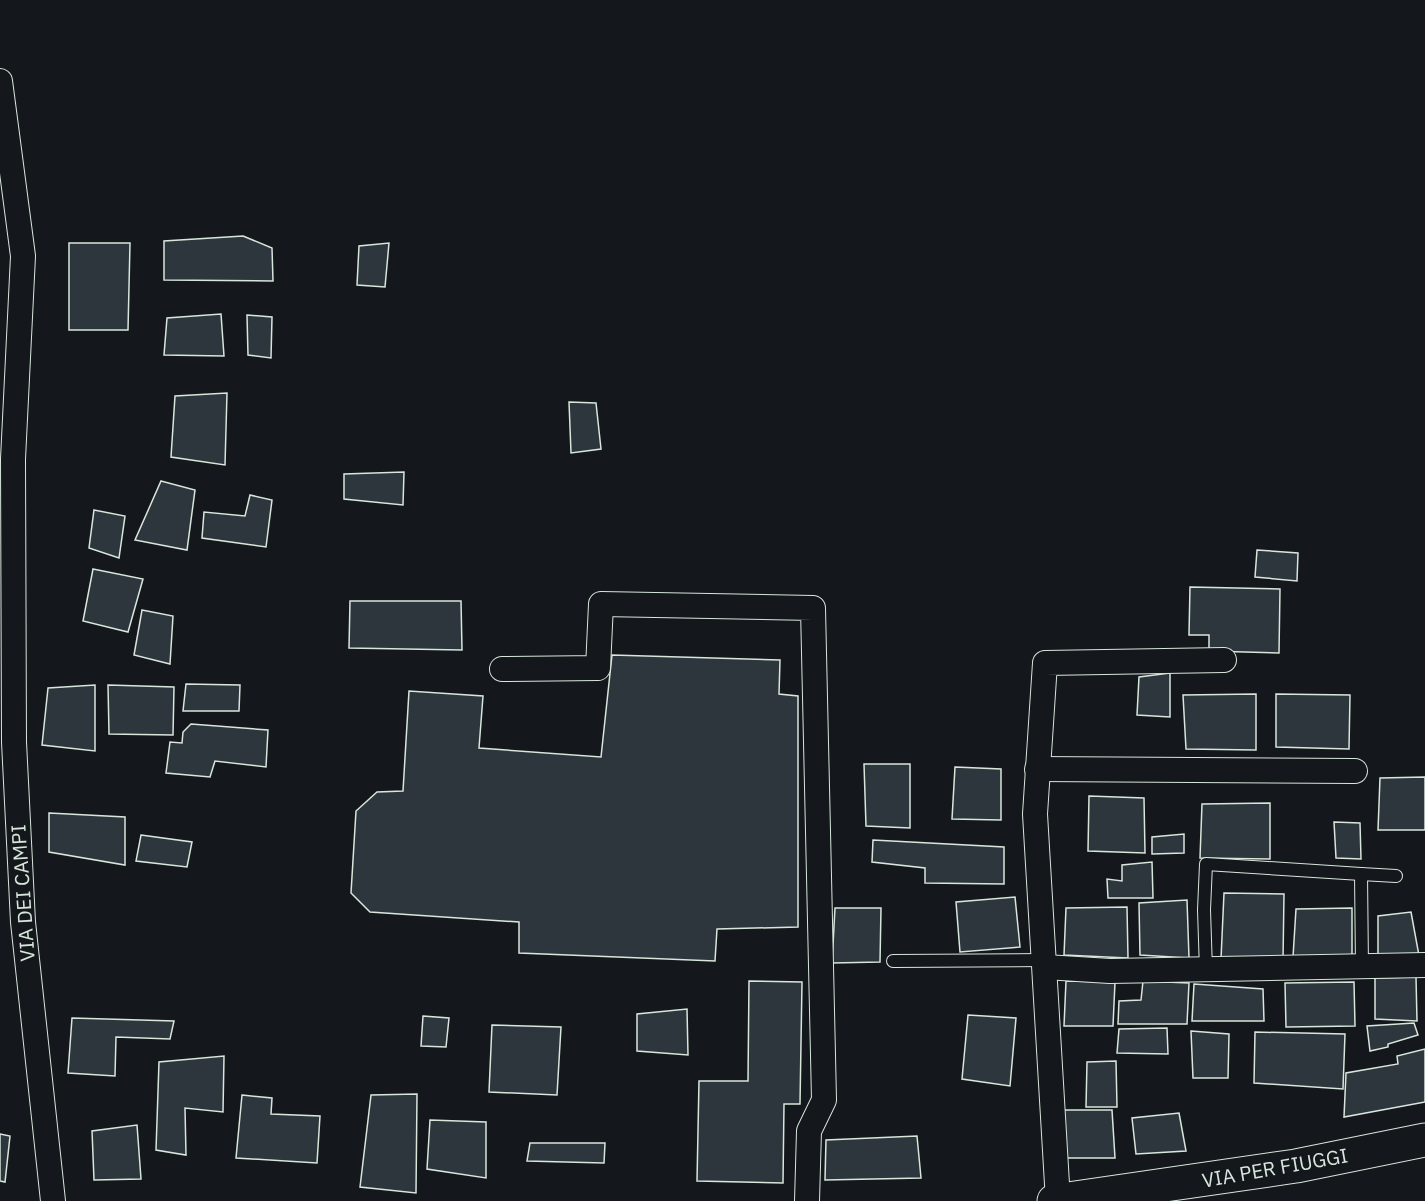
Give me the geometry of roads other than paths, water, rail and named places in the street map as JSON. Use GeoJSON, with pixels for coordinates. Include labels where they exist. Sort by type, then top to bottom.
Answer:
{"type":"FeatureCollection","features":[{"type":"Feature","properties":{"kind":"main road","name":"VIA PER FIUGGI"},"geometry":{"type":"LineString","coordinates":[[1054,1201],[1296,1166],[1425,1140]]}},
{"type":"Feature","properties":{"kind":"street","name":"VIA DEI CAMPI"},"geometry":{"type":"LineString","coordinates":[[0,81],[23,256],[14,459],[14,742],[24,922],[53,1201]]}},
{"type":"Feature","properties":{"kind":"street"},"geometry":{"type":"LineString","coordinates":[[502,669],[598,668],[601,604],[813,608],[824,1101],[809,1131],[807,1201]]}},
{"type":"Feature","properties":{"kind":"street"},"geometry":{"type":"LineString","coordinates":[[1058,1201],[1035,814],[1045,663],[1224,660]]}},
{"type":"Feature","properties":{"kind":"street"},"geometry":{"type":"LineString","coordinates":[[1037,769],[1355,771]]}},
{"type":"Feature","properties":{"kind":"street"},"geometry":{"type":"LineString","coordinates":[[1045,963],[1110,971],[1425,965]]}},
{"type":"Feature","properties":{"kind":"lane"},"geometry":{"type":"LineString","coordinates":[[1206,970],[1204,910],[1206,864],[1396,876]]}},
{"type":"Feature","properties":{"kind":"lane"},"geometry":{"type":"LineString","coordinates":[[1361,874],[1362,968]]}},
{"type":"Feature","properties":{"kind":"lane"},"geometry":{"type":"LineString","coordinates":[[893,961],[1045,963]]}}]}
